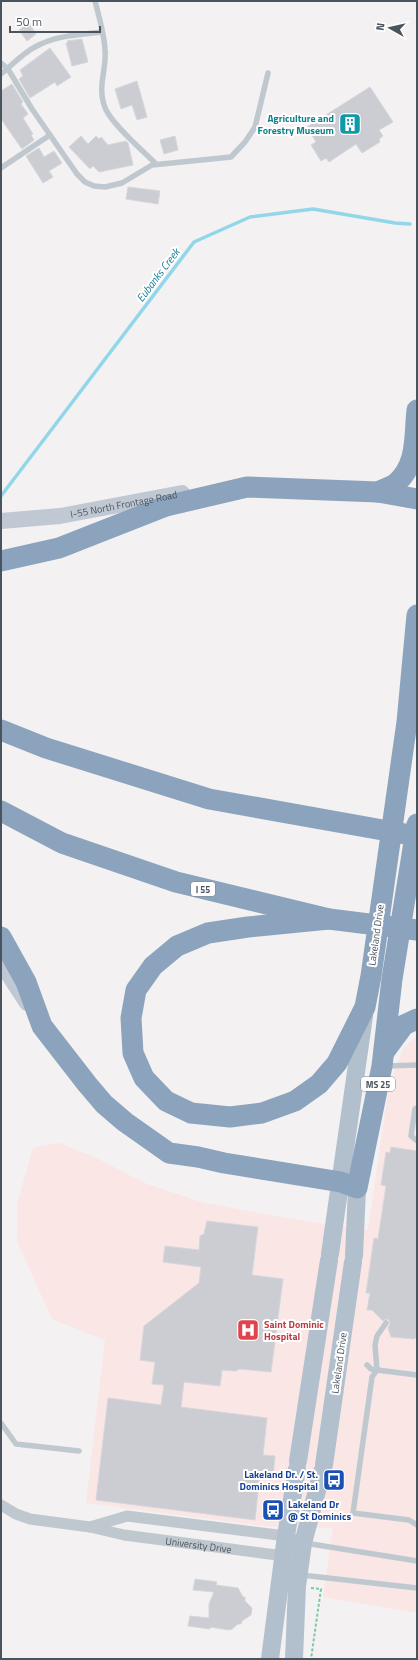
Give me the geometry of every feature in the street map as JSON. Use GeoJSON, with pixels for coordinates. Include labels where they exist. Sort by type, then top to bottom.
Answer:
{"type":"FeatureCollection","features":[{"type":"Feature","properties":{"kind":"highway"},"geometry":{"type":"LineString","coordinates":[[378,492],[395,484],[412,462],[417,410]]}},
{"type":"Feature","properties":{"kind":"highway"},"geometry":{"type":"LineString","coordinates":[[1,561],[59,548],[166,506],[247,487],[378,492],[417,499]]}},
{"type":"Feature","properties":{"kind":"highway","name":"Lakeland Drive"},"geometry":{"type":"LineString","coordinates":[[365,1007],[407,722],[417,615]]}},
{"type":"Feature","properties":{"kind":"highway"},"geometry":{"type":"LineString","coordinates":[[1,730],[46,748],[209,799],[417,836]]}},
{"type":"Feature","properties":{"kind":"highway","name":"I 55"},"geometry":{"type":"LineString","coordinates":[[1,811],[62,843],[176,882],[329,919],[417,930]]}},
{"type":"Feature","properties":{"kind":"highway","name":"Lakeland Drive"},"geometry":{"type":"LineString","coordinates":[[349,1185],[382,1060],[392,979],[417,824]]}},
{"type":"Feature","properties":{"kind":"highway"},"geometry":{"type":"LineString","coordinates":[[329,919],[248,927],[208,933],[178,946],[153,966],[136,990],[131,1018],[133,1053],[144,1078],[166,1101],[191,1113],[230,1117],[262,1113],[295,1101],[319,1084],[337,1063],[365,1007]]}},
{"type":"Feature","properties":{"kind":"highway"},"geometry":{"type":"LineString","coordinates":[[1,937],[26,982],[42,1026],[104,1104],[125,1122],[169,1153],[349,1185]]}},
{"type":"Feature","properties":{"kind":"highway"},"geometry":{"type":"LineString","coordinates":[[382,1060],[404,1025],[417,1019]]}},
{"type":"Feature","properties":{"kind":"main road","name":"Lakeland Drive"},"geometry":{"type":"LineString","coordinates":[[294,1659],[299,1574],[303,1543],[323,1468],[354,1259],[349,1185],[365,1007]]}},
{"type":"Feature","properties":{"kind":"main road","name":"Lakeland Drive"},"geometry":{"type":"LineString","coordinates":[[270,1659],[286,1536],[330,1257],[349,1185]]}},
{"type":"Feature","properties":{"kind":"street","name":"I-55 North Frontage Road"},"geometry":{"type":"LineString","coordinates":[[1,521],[60,516],[182,493],[247,487]]}},
{"type":"Feature","properties":{"kind":"street"},"geometry":{"type":"LineString","coordinates":[[1,963],[42,1026]]}},
{"type":"Feature","properties":{"kind":"street","name":"University Drive"},"geometry":{"type":"LineString","coordinates":[[1,1506],[30,1519],[90,1527],[124,1535],[284,1556]]}},
{"type":"Feature","properties":{"kind":"street","name":"University Drive"},"geometry":{"type":"LineString","coordinates":[[90,1527],[126,1516],[286,1536],[303,1543]]}},
{"type":"Feature","properties":{"kind":"street"},"geometry":{"type":"LineString","coordinates":[[226,1548],[229,1529]]}},
{"type":"Feature","properties":{"kind":"street"},"geometry":{"type":"LineString","coordinates":[[284,1556],[299,1574]]}},
{"type":"Feature","properties":{"kind":"lane"},"geometry":{"type":"LineString","coordinates":[[95,1],[106,49],[101,86],[106,110],[113,121],[156,164]]}},
{"type":"Feature","properties":{"kind":"lane"},"geometry":{"type":"LineString","coordinates":[[1,74],[34,47],[50,40],[66,36],[102,32]]}},
{"type":"Feature","properties":{"kind":"lane"},"geometry":{"type":"LineString","coordinates":[[1,63],[7,69],[77,174],[85,182],[94,186],[105,187],[122,183],[156,164],[231,157],[245,142],[255,127],[268,73]]}},
{"type":"Feature","properties":{"kind":"lane"},"geometry":{"type":"LineString","coordinates":[[1,168],[50,135]]}},
{"type":"Feature","properties":{"kind":"lane"},"geometry":{"type":"LineString","coordinates":[[382,1060],[417,1065]]}},
{"type":"Feature","properties":{"kind":"lane"},"geometry":{"type":"LineString","coordinates":[[417,1108],[415,1109],[411,1136],[417,1141]]}},
{"type":"Feature","properties":{"kind":"lane"},"geometry":{"type":"LineString","coordinates":[[386,1324],[377,1336],[375,1345],[377,1370],[372,1377],[353,1513],[409,1520],[417,1525]]}},
{"type":"Feature","properties":{"kind":"lane"},"geometry":{"type":"LineString","coordinates":[[367,1365],[372,1369],[417,1375]]}},
{"type":"Feature","properties":{"kind":"lane"},"geometry":{"type":"LineString","coordinates":[[1,1423],[16,1444],[79,1451]]}},
{"type":"Feature","properties":{"kind":"lane"},"geometry":{"type":"LineString","coordinates":[[303,1543],[417,1561]]}},
{"type":"Feature","properties":{"kind":"lane"},"geometry":{"type":"LineString","coordinates":[[299,1574],[417,1588]]}},
{"type":"Feature","properties":{"kind":"shaded area","name":"Saint Dominic Hospital"},"geometry":{"type":"Polygon","coordinates":[[[416,1037],[417,1613],[323,1597],[333,1528],[264,1526],[86,1503],[105,1340],[52,1319],[17,1241],[18,1201],[33,1148],[59,1143],[98,1159],[147,1184],[204,1203],[304,1221],[368,1230],[389,1086],[404,1047],[416,1037]]]}},
{"type":"Feature","properties":{"kind":"building"},"geometry":{"type":"Polygon","coordinates":[[[29,23],[36,34],[27,41],[19,30],[29,23]]]}},
{"type":"Feature","properties":{"kind":"building"},"geometry":{"type":"Polygon","coordinates":[[[82,39],[88,62],[72,66],[66,43],[68,42],[67,41],[82,39]]]}},
{"type":"Feature","properties":{"kind":"building"},"geometry":{"type":"Polygon","coordinates":[[[50,48],[71,77],[57,86],[55,82],[30,98],[19,79],[23,76],[20,70],[50,48]]]}},
{"type":"Feature","properties":{"kind":"building"},"geometry":{"type":"Polygon","coordinates":[[[137,81],[147,117],[137,120],[132,105],[121,109],[115,89],[137,81]]]}},
{"type":"Feature","properties":{"kind":"building"},"geometry":{"type":"Polygon","coordinates":[[[12,84],[23,102],[21,104],[28,114],[23,118],[33,134],[31,135],[34,140],[22,149],[1,119],[1,91],[12,84]]]}},
{"type":"Feature","properties":{"kind":"building","name":"Agriculture and Forestry Museum"},"geometry":{"type":"Polygon","coordinates":[[[370,87],[393,122],[379,130],[383,136],[379,139],[380,142],[362,153],[356,144],[329,162],[326,158],[321,161],[311,145],[316,142],[307,127],[370,87]]]}},
{"type":"Feature","properties":{"kind":"building"},"geometry":{"type":"Polygon","coordinates":[[[81,136],[88,144],[96,136],[99,139],[101,137],[108,145],[126,141],[128,143],[133,165],[99,172],[93,166],[90,169],[69,147],[81,136]]]}},
{"type":"Feature","properties":{"kind":"building"},"geometry":{"type":"Polygon","coordinates":[[[175,136],[178,150],[164,154],[160,140],[175,136]]]}},
{"type":"Feature","properties":{"kind":"building"},"geometry":{"type":"Polygon","coordinates":[[[39,148],[44,157],[54,151],[62,163],[49,171],[53,177],[43,183],[26,156],[39,148]]]}},
{"type":"Feature","properties":{"kind":"building"},"geometry":{"type":"Polygon","coordinates":[[[128,187],[160,191],[158,204],[126,199],[128,187]]]}},
{"type":"Feature","properties":{"kind":"building"},"geometry":{"type":"Polygon","coordinates":[[[391,1147],[417,1151],[417,1337],[414,1339],[391,1337],[388,1328],[390,1324],[389,1320],[386,1319],[383,1321],[372,1310],[367,1310],[370,1293],[366,1293],[374,1238],[378,1239],[386,1186],[381,1185],[386,1152],[390,1153],[391,1147]]]}},
{"type":"Feature","properties":{"kind":"building"},"geometry":{"type":"Polygon","coordinates":[[[207,1221],[258,1227],[252,1275],[283,1279],[271,1372],[239,1369],[236,1371],[222,1370],[220,1386],[184,1382],[181,1407],[267,1418],[263,1455],[275,1456],[273,1476],[260,1474],[255,1520],[96,1500],[108,1398],[161,1405],[164,1385],[152,1384],[155,1362],[140,1360],[144,1326],[199,1283],[201,1267],[163,1262],[165,1246],[199,1250],[200,1236],[204,1234],[207,1221]]]}},
{"type":"Feature","properties":{"kind":"building"},"geometry":{"type":"Polygon","coordinates":[[[195,1579],[217,1582],[216,1585],[238,1588],[243,1597],[245,1597],[245,1601],[252,1608],[251,1615],[242,1621],[241,1624],[238,1624],[229,1630],[188,1626],[190,1616],[209,1618],[209,1604],[214,1592],[193,1590],[195,1579]]]}},
{"type":"Feature","properties":{"kind":"waterway","name":"Eubanks Creek"},"geometry":{"type":"LineString","coordinates":[[1,496],[194,242],[250,217],[313,209],[395,223],[410,224]]}},
{"type":"Feature","properties":{"kind":"place","name":"Agriculture and Forestry Museum"},"geometry":{"type":"Point","coordinates":[350,124]}},
{"type":"Feature","properties":{"kind":"place","name":"Saint Dominic Hospital"},"geometry":{"type":"Point","coordinates":[248,1330]}},
{"type":"Feature","properties":{"kind":"place","name":"Lakeland Dr. / St. Dominics Hospital"},"geometry":{"type":"Point","coordinates":[334,1480]}},
{"type":"Feature","properties":{"kind":"place","name":"Lakeland Dr @ St Dominics"},"geometry":{"type":"Point","coordinates":[273,1510]}}]}
